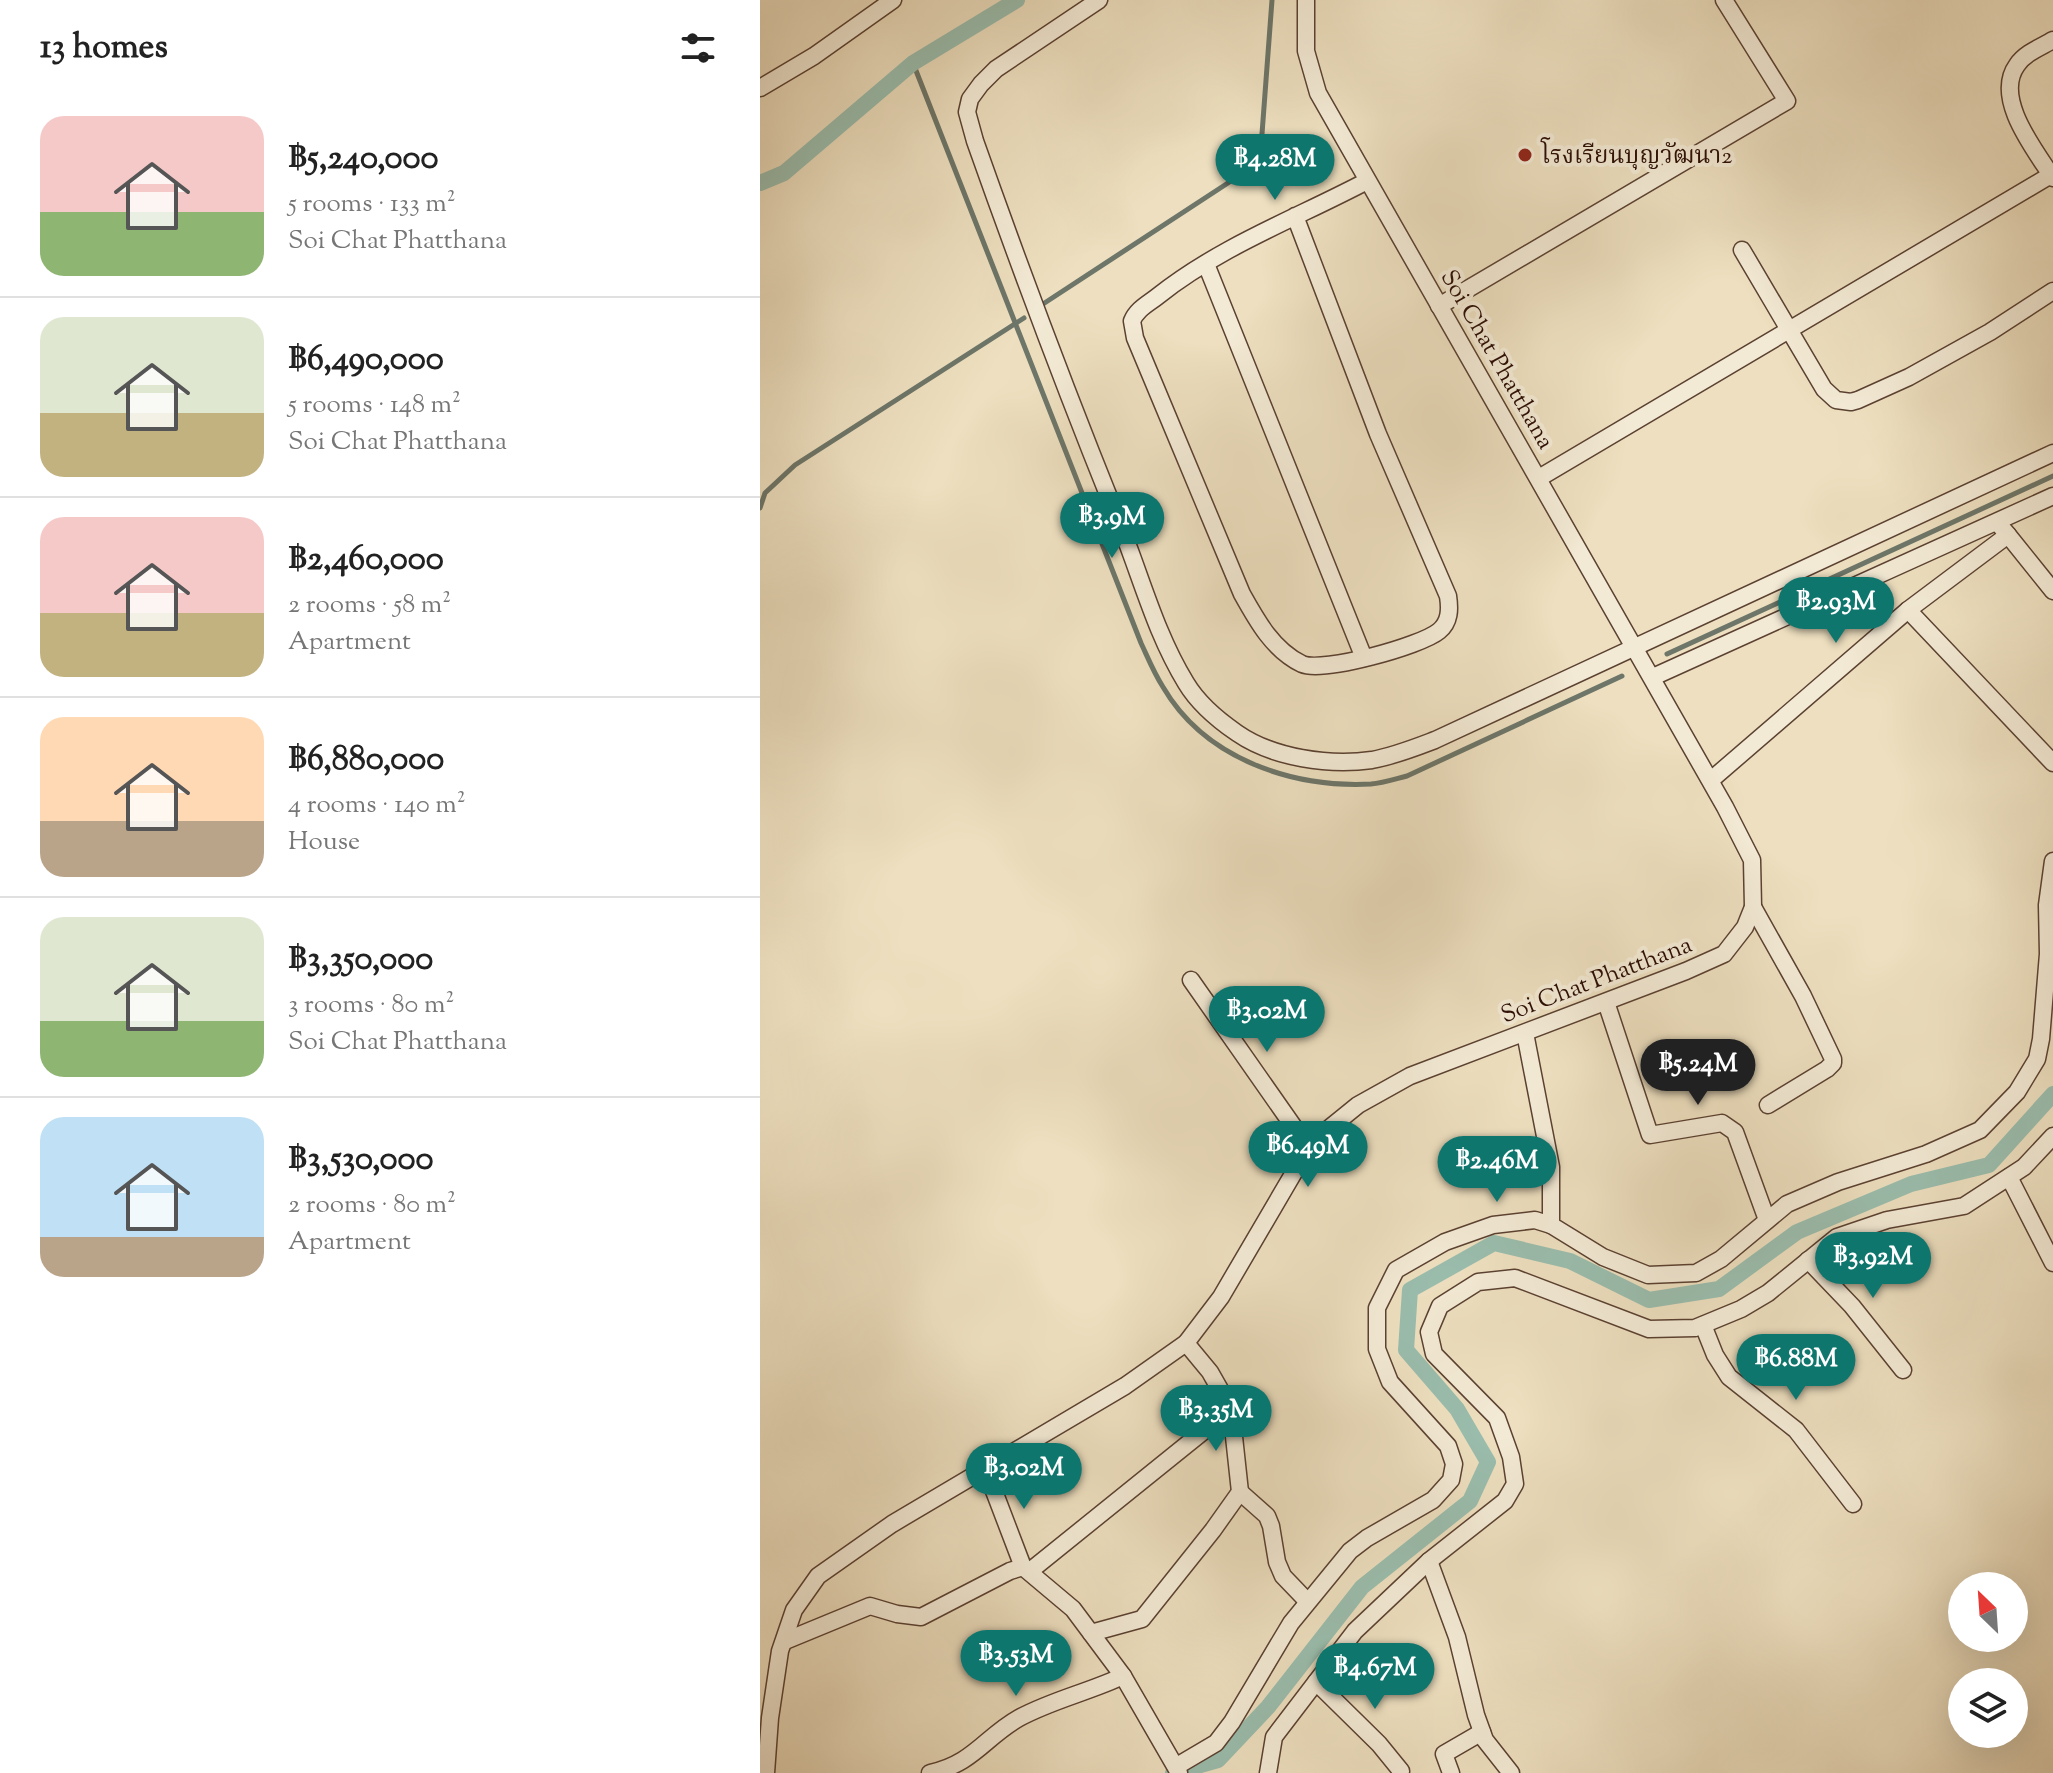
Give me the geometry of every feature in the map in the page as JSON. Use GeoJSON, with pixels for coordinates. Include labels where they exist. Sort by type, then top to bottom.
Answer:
{"type":"FeatureCollection","features":[{"type":"Feature","properties":{"kind":"street"},"geometry":{"type":"LineString","coordinates":[[760,88],[814,56],[893,0]]}},
{"type":"Feature","properties":{"kind":"street"},"geometry":{"type":"LineString","coordinates":[[1099,0],[996,69],[970,99],[967,112],[1054,360],[1126,541],[1158,632],[1188,686],[1203,704],[1236,733],[1258,746],[1329,761],[1373,760],[1435,740],[2053,453]]}},
{"type":"Feature","properties":{"kind":"street","name":"Soi Chat Phatthana"},"geometry":{"type":"LineString","coordinates":[[766,1773],[780,1651],[794,1610],[818,1576],[892,1524],[1125,1386],[1186,1343],[1221,1297],[1310,1150],[1321,1135],[1358,1105],[1397,1083],[1724,954],[1745,927],[1753,907],[1752,860],[1711,780],[1318,93],[1306,51],[1306,0]]}},
{"type":"Feature","properties":{"kind":"street"},"geometry":{"type":"LineString","coordinates":[[1439,306],[1787,101],[1724,0]]}},
{"type":"Feature","properties":{"kind":"street"},"geometry":{"type":"LineString","coordinates":[[1539,478],[2052,177],[2012,108],[2009,89],[2015,66],[2053,40]]}},
{"type":"Feature","properties":{"kind":"street"},"geometry":{"type":"LineString","coordinates":[[1295,216],[1378,434],[1448,596],[1450,610],[1440,630],[1423,640],[1364,658],[1321,666],[1305,665],[1266,634],[1242,594],[1135,338],[1132,321],[1141,308],[1206,264],[1248,239],[1295,216],[1319,206],[1367,181]]}},
{"type":"Feature","properties":{"kind":"street"},"geometry":{"type":"LineString","coordinates":[[1742,250],[1824,389],[1836,400],[1851,402],[1922,370],[1990,332],[2053,291]]}},
{"type":"Feature","properties":{"kind":"street"},"geometry":{"type":"LineString","coordinates":[[1206,264],[1364,658]]}},
{"type":"Feature","properties":{"kind":"street"},"geometry":{"type":"LineString","coordinates":[[1653,677],[2002,528],[2053,496]]}},
{"type":"Feature","properties":{"kind":"street"},"geometry":{"type":"LineString","coordinates":[[2002,528],[2053,591]]}},
{"type":"Feature","properties":{"kind":"street"},"geometry":{"type":"LineString","coordinates":[[1711,780],[2002,528]]}},
{"type":"Feature","properties":{"kind":"street"},"geometry":{"type":"LineString","coordinates":[[1908,610],[2053,763]]}},
{"type":"Feature","properties":{"kind":"street"},"geometry":{"type":"LineString","coordinates":[[986,1470],[1027,1569],[1073,1609],[1123,1676],[1178,1770],[1216,1743],[1307,1601],[1350,1551],[1433,1500],[1451,1480],[1454,1464],[1448,1446],[1390,1382],[1377,1349],[1377,1308],[1396,1270],[1445,1242],[1493,1225],[1535,1220],[1551,1225],[1603,1257],[1648,1275],[1696,1273],[1721,1259],[1787,1204],[1926,1154],[1980,1130],[2017,1092],[2037,1059],[2048,954],[2047,905],[2053,861]]}},
{"type":"Feature","properties":{"kind":"street"},"geometry":{"type":"LineString","coordinates":[[1753,907],[1803,996],[1833,1059],[1827,1069],[1768,1105]]}},
{"type":"Feature","properties":{"kind":"street"},"geometry":{"type":"LineString","coordinates":[[1191,980],[1310,1150]]}},
{"type":"Feature","properties":{"kind":"street"},"geometry":{"type":"LineString","coordinates":[[1606,1002],[1650,1135],[1722,1123],[1735,1132],[1767,1220]]}},
{"type":"Feature","properties":{"kind":"street"},"geometry":{"type":"LineString","coordinates":[[1525,1033],[1551,1167],[1551,1225]]}},
{"type":"Feature","properties":{"kind":"street"},"geometry":{"type":"LineString","coordinates":[[1268,1773],[1274,1737],[1355,1631],[1429,1561],[1505,1501],[1515,1484],[1511,1457],[1497,1418],[1434,1354],[1429,1332],[1440,1306],[1478,1282],[1515,1278],[1649,1329],[1695,1328],[1741,1309],[1768,1293],[1837,1237],[1887,1220],[1964,1206],[2024,1167],[2053,1136]]}},
{"type":"Feature","properties":{"kind":"street"},"geometry":{"type":"LineString","coordinates":[[2009,1177],[2053,1263]]}},
{"type":"Feature","properties":{"kind":"street"},"geometry":{"type":"LineString","coordinates":[[1808,1260],[1852,1306],[1903,1370]]}},
{"type":"Feature","properties":{"kind":"street"},"geometry":{"type":"LineString","coordinates":[[1703,1325],[1715,1355],[1729,1377],[1796,1430],[1853,1504]]}},
{"type":"Feature","properties":{"kind":"street"},"geometry":{"type":"LineString","coordinates":[[1091,1633],[1142,1619],[1240,1492],[1231,1409],[1210,1372],[1186,1343]]}},
{"type":"Feature","properties":{"kind":"street"},"geometry":{"type":"LineString","coordinates":[[785,1641],[870,1606],[921,1617],[1010,1571],[1027,1569],[1231,1409]]}},
{"type":"Feature","properties":{"kind":"street"},"geometry":{"type":"LineString","coordinates":[[1240,1492],[1267,1516],[1283,1576],[1307,1601]]}},
{"type":"Feature","properties":{"kind":"street"},"geometry":{"type":"LineString","coordinates":[[1429,1561],[1457,1637],[1485,1740],[1511,1773]]}},
{"type":"Feature","properties":{"kind":"street"},"geometry":{"type":"LineString","coordinates":[[930,1773],[951,1769],[1016,1720],[1050,1703],[1098,1688],[1123,1676]]}},
{"type":"Feature","properties":{"kind":"street"},"geometry":{"type":"LineString","coordinates":[[1316,1682],[1379,1744],[1401,1771]]}},
{"type":"Feature","properties":{"kind":"street"},"geometry":{"type":"LineString","coordinates":[[1451,1773],[1444,1754],[1482,1732]]}},
{"type":"Feature","properties":{"kind":"waterway"},"geometry":{"type":"LineString","coordinates":[[760,183],[784,173],[913,63],[1017,0]]}},
{"type":"Feature","properties":{"kind":"waterway"},"geometry":{"type":"LineString","coordinates":[[1043,304],[1231,181],[1256,148],[1262,134],[1272,0]]}},
{"type":"Feature","properties":{"kind":"waterway"},"geometry":{"type":"LineString","coordinates":[[913,63],[1141,643],[1163,687],[1181,712],[1202,733],[1253,764],[1282,774],[1341,784],[1376,783],[1407,776],[1622,676]]}},
{"type":"Feature","properties":{"kind":"waterway"},"geometry":{"type":"LineString","coordinates":[[760,508],[765,493],[795,465],[1024,318]]}},
{"type":"Feature","properties":{"kind":"waterway"},"geometry":{"type":"LineString","coordinates":[[1667,654],[2053,476]]}},
{"type":"Feature","properties":{"kind":"waterway"},"geometry":{"type":"LineString","coordinates":[[1173,1773],[1218,1760],[1268,1707],[1362,1587],[1470,1501],[1488,1462],[1457,1409],[1406,1350],[1410,1290],[1494,1243],[1570,1261],[1649,1300],[1719,1289],[1797,1232],[1911,1184],[1989,1165],[2053,1094]]}},
{"type":"Feature","properties":{"kind":"place","name":"โรงเรียนบุญวัฒนา2"},"geometry":{"type":"Point","coordinates":[1525,155]}}]}
